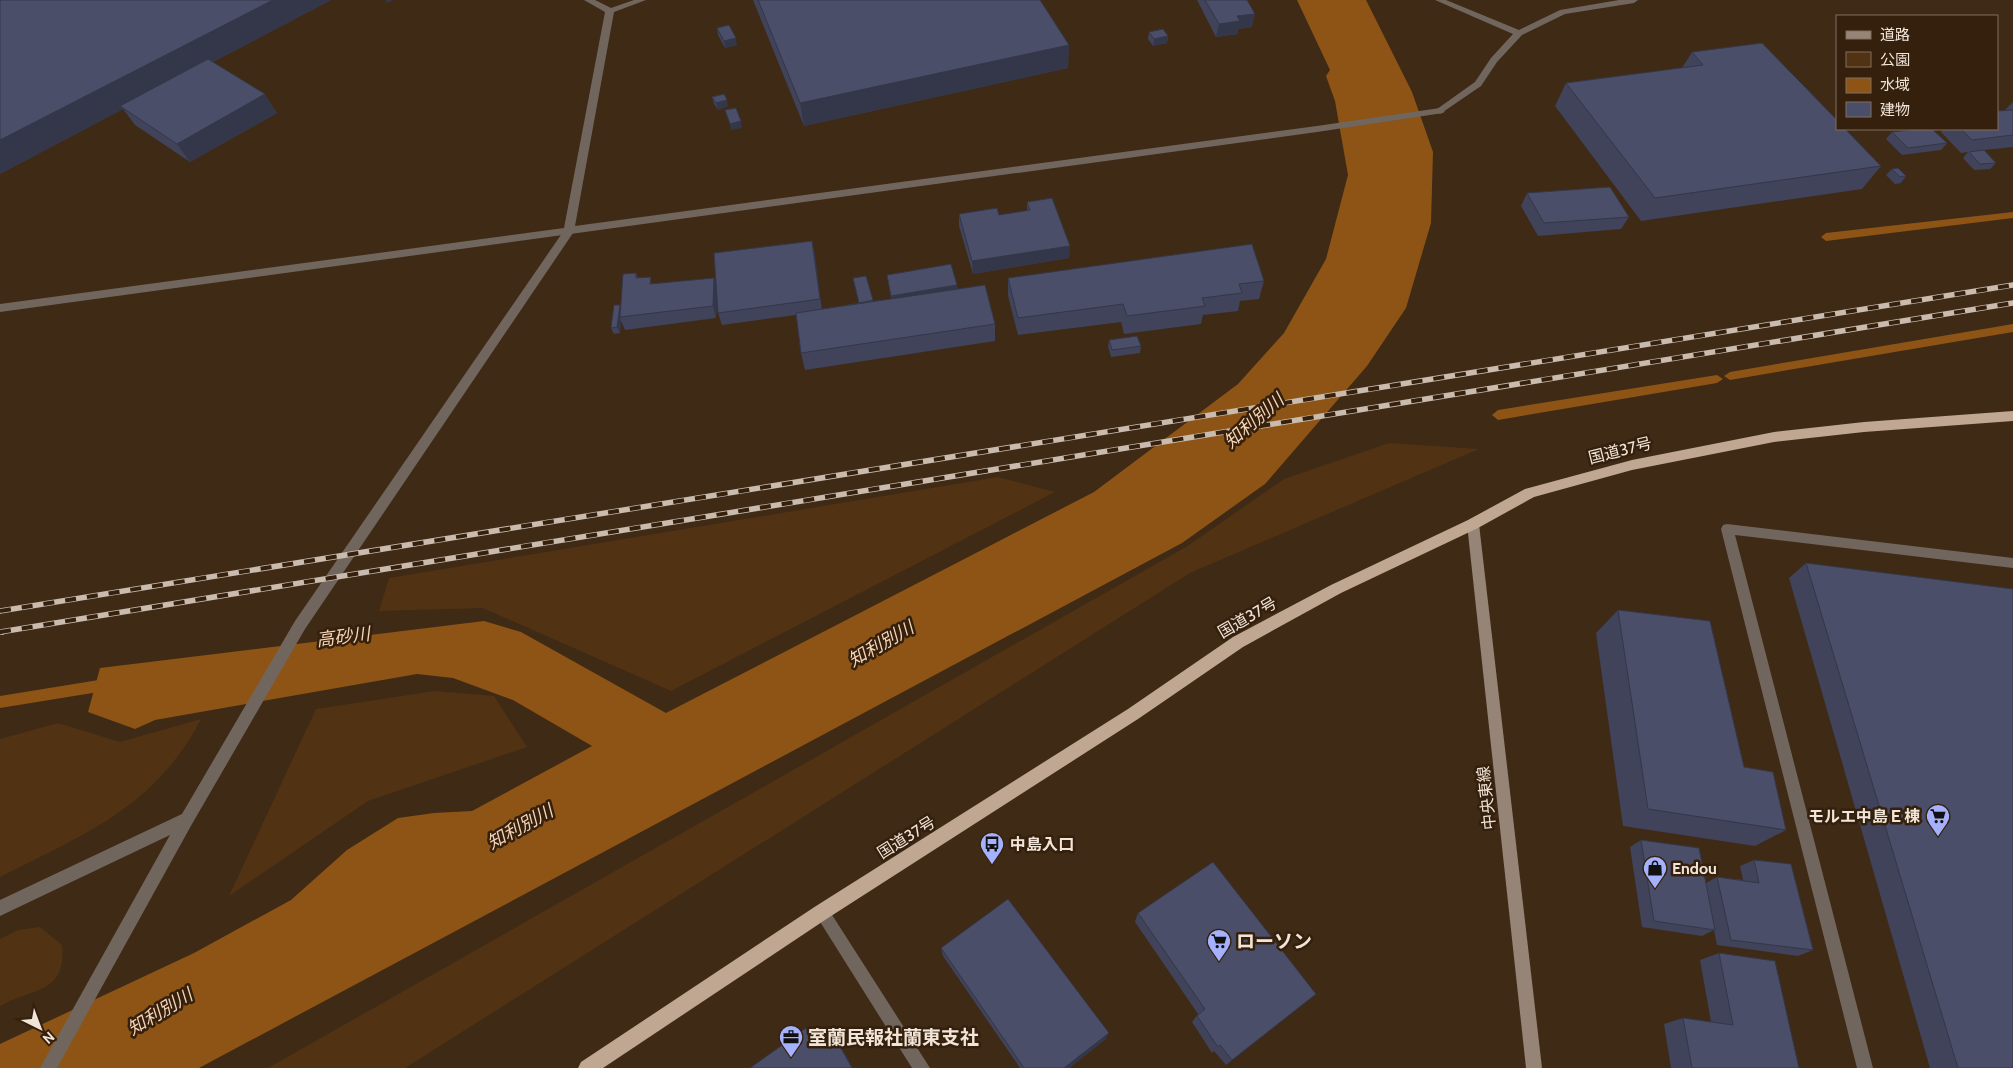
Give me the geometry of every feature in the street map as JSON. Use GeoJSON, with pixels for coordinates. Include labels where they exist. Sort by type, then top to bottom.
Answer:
{"type":"FeatureCollection","features":[{"type":"Feature","properties":{"kind":"highway","name":"国道37号"},"geometry":{"type":"LineString","coordinates":[[587,1068],[822,912],[1134,714],[1238,642],[1336,588],[1472,524],[1530,493],[1632,465],[1774,437],[1874,426],[2013,416]]}},
{"type":"Feature","properties":{"kind":"main road","name":"中央東線"},"geometry":{"type":"LineString","coordinates":[[1472,524],[1534,1068]]}},
{"type":"Feature","properties":{"kind":"street"},"geometry":{"type":"LineString","coordinates":[[588,0],[610,11],[642,0]]}},
{"type":"Feature","properties":{"kind":"street"},"geometry":{"type":"LineString","coordinates":[[1439,0],[1519,33]]}},
{"type":"Feature","properties":{"kind":"street"},"geometry":{"type":"LineString","coordinates":[[0,308],[1440,111],[1478,84],[1494,60],[1519,33],[1564,12],[1634,0]]}},
{"type":"Feature","properties":{"kind":"street"},"geometry":{"type":"LineString","coordinates":[[48,1068],[187,819],[300,625],[569,231],[610,11]]}},
{"type":"Feature","properties":{"kind":"street"},"geometry":{"type":"LineString","coordinates":[[1865,1068],[1727,529],[2013,563]]}},
{"type":"Feature","properties":{"kind":"street"},"geometry":{"type":"LineString","coordinates":[[0,908],[187,819]]}},
{"type":"Feature","properties":{"kind":"street"},"geometry":{"type":"LineString","coordinates":[[822,912],[922,1068]]}},
{"type":"Feature","properties":{"kind":"green space"},"geometry":{"type":"Polygon","coordinates":[[[1389,443],[1479,449],[1190,573],[405,1068],[268,1068],[1186,547],[1284,479],[1389,443]]]}},
{"type":"Feature","properties":{"kind":"green space"},"geometry":{"type":"Polygon","coordinates":[[[998,477],[1055,492],[671,691],[483,608],[379,611],[389,578],[998,477]]]}},
{"type":"Feature","properties":{"kind":"green space"},"geometry":{"type":"Polygon","coordinates":[[[435,691],[494,696],[527,747],[368,801],[229,896],[316,709],[435,691]]]}},
{"type":"Feature","properties":{"kind":"green space"},"geometry":{"type":"Polygon","coordinates":[[[201,719],[183,749],[162,775],[140,797],[88,832],[0,877],[0,739],[58,723],[120,742],[201,719]]]}},
{"type":"Feature","properties":{"kind":"green space"},"geometry":{"type":"Polygon","coordinates":[[[40,927],[62,945],[62,961],[59,973],[45,987],[0,1006],[0,939],[18,930],[40,927]]]}},
{"type":"Feature","properties":{"kind":"water","name":"知利別川"},"geometry":{"type":"Polygon","coordinates":[[[1297,0],[1366,0],[1412,92],[1433,152],[1431,223],[1406,308],[1367,366],[1265,484],[1182,543],[199,1068],[0,1068],[0,1044],[194,953],[291,900],[347,850],[398,818],[434,813],[472,811],[592,746],[513,700],[453,678],[417,674],[155,720],[135,729],[88,712],[100,668],[484,621],[521,632],[666,713],[1094,492],[1238,384],[1284,333],[1326,259],[1348,175],[1335,101],[1326,76],[1330,70],[1297,0]]]}},
{"type":"Feature","properties":{"kind":"building"},"geometry":{"type":"Polygon","coordinates":[[[0,0],[273,0],[0,140],[0,0]]]}},
{"type":"Feature","properties":{"kind":"building"},"geometry":{"type":"Polygon","coordinates":[[[758,0],[1040,0],[1069,45],[800,103],[758,0]]]}},
{"type":"Feature","properties":{"kind":"building"},"geometry":{"type":"Polygon","coordinates":[[[1205,0],[1247,0],[1255,14],[1237,16],[1240,21],[1219,24],[1205,0]]]}},
{"type":"Feature","properties":{"kind":"building"},"geometry":{"type":"Polygon","coordinates":[[[729,25],[736,38],[724,41],[717,28],[729,25]]]}},
{"type":"Feature","properties":{"kind":"building"},"geometry":{"type":"Polygon","coordinates":[[[1163,29],[1168,36],[1154,39],[1149,32],[1163,29]]]}},
{"type":"Feature","properties":{"kind":"building"},"geometry":{"type":"Polygon","coordinates":[[[1762,43],[1836,119],[1836,130],[1846,130],[1881,166],[1655,198],[1566,83],[1703,65],[1692,52],[1762,43]]]}},
{"type":"Feature","properties":{"kind":"building"},"geometry":{"type":"Polygon","coordinates":[[[208,59],[265,94],[177,144],[120,106],[208,59]]]}},
{"type":"Feature","properties":{"kind":"building"},"geometry":{"type":"Polygon","coordinates":[[[724,94],[727,100],[716,103],[712,97],[724,94]]]}},
{"type":"Feature","properties":{"kind":"building"},"geometry":{"type":"Polygon","coordinates":[[[736,108],[741,121],[730,124],[725,110],[736,108]]]}},
{"type":"Feature","properties":{"kind":"building"},"geometry":{"type":"Polygon","coordinates":[[[2013,110],[2013,135],[1972,140],[1962,130],[1998,130],[1998,111],[2013,110]]]}},
{"type":"Feature","properties":{"kind":"building"},"geometry":{"type":"Polygon","coordinates":[[[1933,130],[1947,143],[1908,148],[1892,132],[1933,130]]]}},
{"type":"Feature","properties":{"kind":"building"},"geometry":{"type":"Polygon","coordinates":[[[1984,150],[1996,163],[1980,164],[1969,152],[1984,150]]]}},
{"type":"Feature","properties":{"kind":"building"},"geometry":{"type":"Polygon","coordinates":[[[1898,168],[1906,176],[1900,177],[1892,169],[1898,168]]]}},
{"type":"Feature","properties":{"kind":"building"},"geometry":{"type":"Polygon","coordinates":[[[1610,187],[1629,217],[1544,223],[1527,193],[1610,187]]]}},
{"type":"Feature","properties":{"kind":"building"},"geometry":{"type":"Polygon","coordinates":[[[1052,198],[1070,246],[972,261],[959,214],[997,208],[999,215],[1030,210],[1027,202],[1052,198]]]}},
{"type":"Feature","properties":{"kind":"building"},"geometry":{"type":"Polygon","coordinates":[[[812,241],[820,299],[718,313],[714,253],[812,241]]]}},
{"type":"Feature","properties":{"kind":"building"},"geometry":{"type":"Polygon","coordinates":[[[1252,244],[1264,281],[1239,284],[1242,293],[1202,298],[1205,306],[1127,316],[1123,304],[1018,318],[1008,278],[1252,244]]]}},
{"type":"Feature","properties":{"kind":"building"},"geometry":{"type":"Polygon","coordinates":[[[951,264],[957,285],[891,296],[887,275],[951,264]]]}},
{"type":"Feature","properties":{"kind":"building"},"geometry":{"type":"Polygon","coordinates":[[[636,273],[636,278],[651,277],[650,284],[714,278],[713,306],[620,317],[623,274],[636,273]]]}},
{"type":"Feature","properties":{"kind":"building"},"geometry":{"type":"Polygon","coordinates":[[[866,276],[873,300],[859,303],[853,278],[866,276]]]}},
{"type":"Feature","properties":{"kind":"building"},"geometry":{"type":"Polygon","coordinates":[[[985,285],[995,324],[801,353],[796,313],[985,285]]]}},
{"type":"Feature","properties":{"kind":"building"},"geometry":{"type":"Polygon","coordinates":[[[614,305],[620,305],[617,327],[611,328],[614,305]]]}},
{"type":"Feature","properties":{"kind":"building"},"geometry":{"type":"Polygon","coordinates":[[[1137,336],[1141,346],[1112,350],[1109,340],[1137,336]]]}},
{"type":"Feature","properties":{"kind":"building","name":"モルエ中島Ｅ棟"},"geometry":{"type":"Polygon","coordinates":[[[1806,563],[2013,589],[2013,1068],[1958,1068],[1806,563]]]}},
{"type":"Feature","properties":{"kind":"building"},"geometry":{"type":"Polygon","coordinates":[[[1618,610],[1710,621],[1744,767],[1773,772],[1786,830],[1648,809],[1618,610]]]}},
{"type":"Feature","properties":{"kind":"building"},"geometry":{"type":"Polygon","coordinates":[[[1641,840],[1699,848],[1715,930],[1654,921],[1641,840]]]}},
{"type":"Feature","properties":{"kind":"building"},"geometry":{"type":"Polygon","coordinates":[[[1754,860],[1791,864],[1813,950],[1731,940],[1717,877],[1759,883],[1754,860]]]}},
{"type":"Feature","properties":{"kind":"building","name":"ローソン"},"geometry":{"type":"Polygon","coordinates":[[[1213,862],[1316,994],[1232,1060],[1220,1045],[1218,1047],[1197,1016],[1205,1009],[1138,913],[1213,862]]]}},
{"type":"Feature","properties":{"kind":"building"},"geometry":{"type":"Polygon","coordinates":[[[1008,899],[1109,1033],[1064,1068],[1024,1068],[941,948],[1008,899]]]}},
{"type":"Feature","properties":{"kind":"building"},"geometry":{"type":"Polygon","coordinates":[[[1719,953],[1775,961],[1799,1068],[1692,1068],[1683,1018],[1733,1025],[1719,953]]]}},
{"type":"Feature","properties":{"kind":"building"},"geometry":{"type":"Polygon","coordinates":[[[806,1028],[815,1046],[832,1032],[852,1068],[750,1068],[806,1028]]]}},
{"type":"Feature","properties":{"kind":"waterway"},"geometry":{"type":"LineString","coordinates":[[1826,237],[2013,215]]}},
{"type":"Feature","properties":{"kind":"waterway"},"geometry":{"type":"LineString","coordinates":[[1730,376],[2013,328]]}},
{"type":"Feature","properties":{"kind":"waterway"},"geometry":{"type":"LineString","coordinates":[[1498,415],[1717,379]]}},
{"type":"Feature","properties":{"kind":"waterway","name":"高砂川"},"geometry":{"type":"LineString","coordinates":[[0,702],[111,684]]}},
{"type":"Feature","properties":{"kind":"railway"},"geometry":{"type":"LineString","coordinates":[[0,611],[2013,285]]}},
{"type":"Feature","properties":{"kind":"railway"},"geometry":{"type":"LineString","coordinates":[[2,632],[0,632],[2013,303]]}},
{"type":"Feature","properties":{"kind":"place","name":"モルエ中島Ｅ棟"},"geometry":{"type":"Point","coordinates":[1938,837]}},
{"type":"Feature","properties":{"kind":"place","name":"中島入口"},"geometry":{"type":"Point","coordinates":[992,865]}},
{"type":"Feature","properties":{"kind":"place","name":"Endou"},"geometry":{"type":"Point","coordinates":[1655,889]}},
{"type":"Feature","properties":{"kind":"place","name":"ローソン"},"geometry":{"type":"Point","coordinates":[1219,962]}},
{"type":"Feature","properties":{"kind":"place","name":"室蘭民報社蘭東支社"},"geometry":{"type":"Point","coordinates":[791,1058]}}]}
